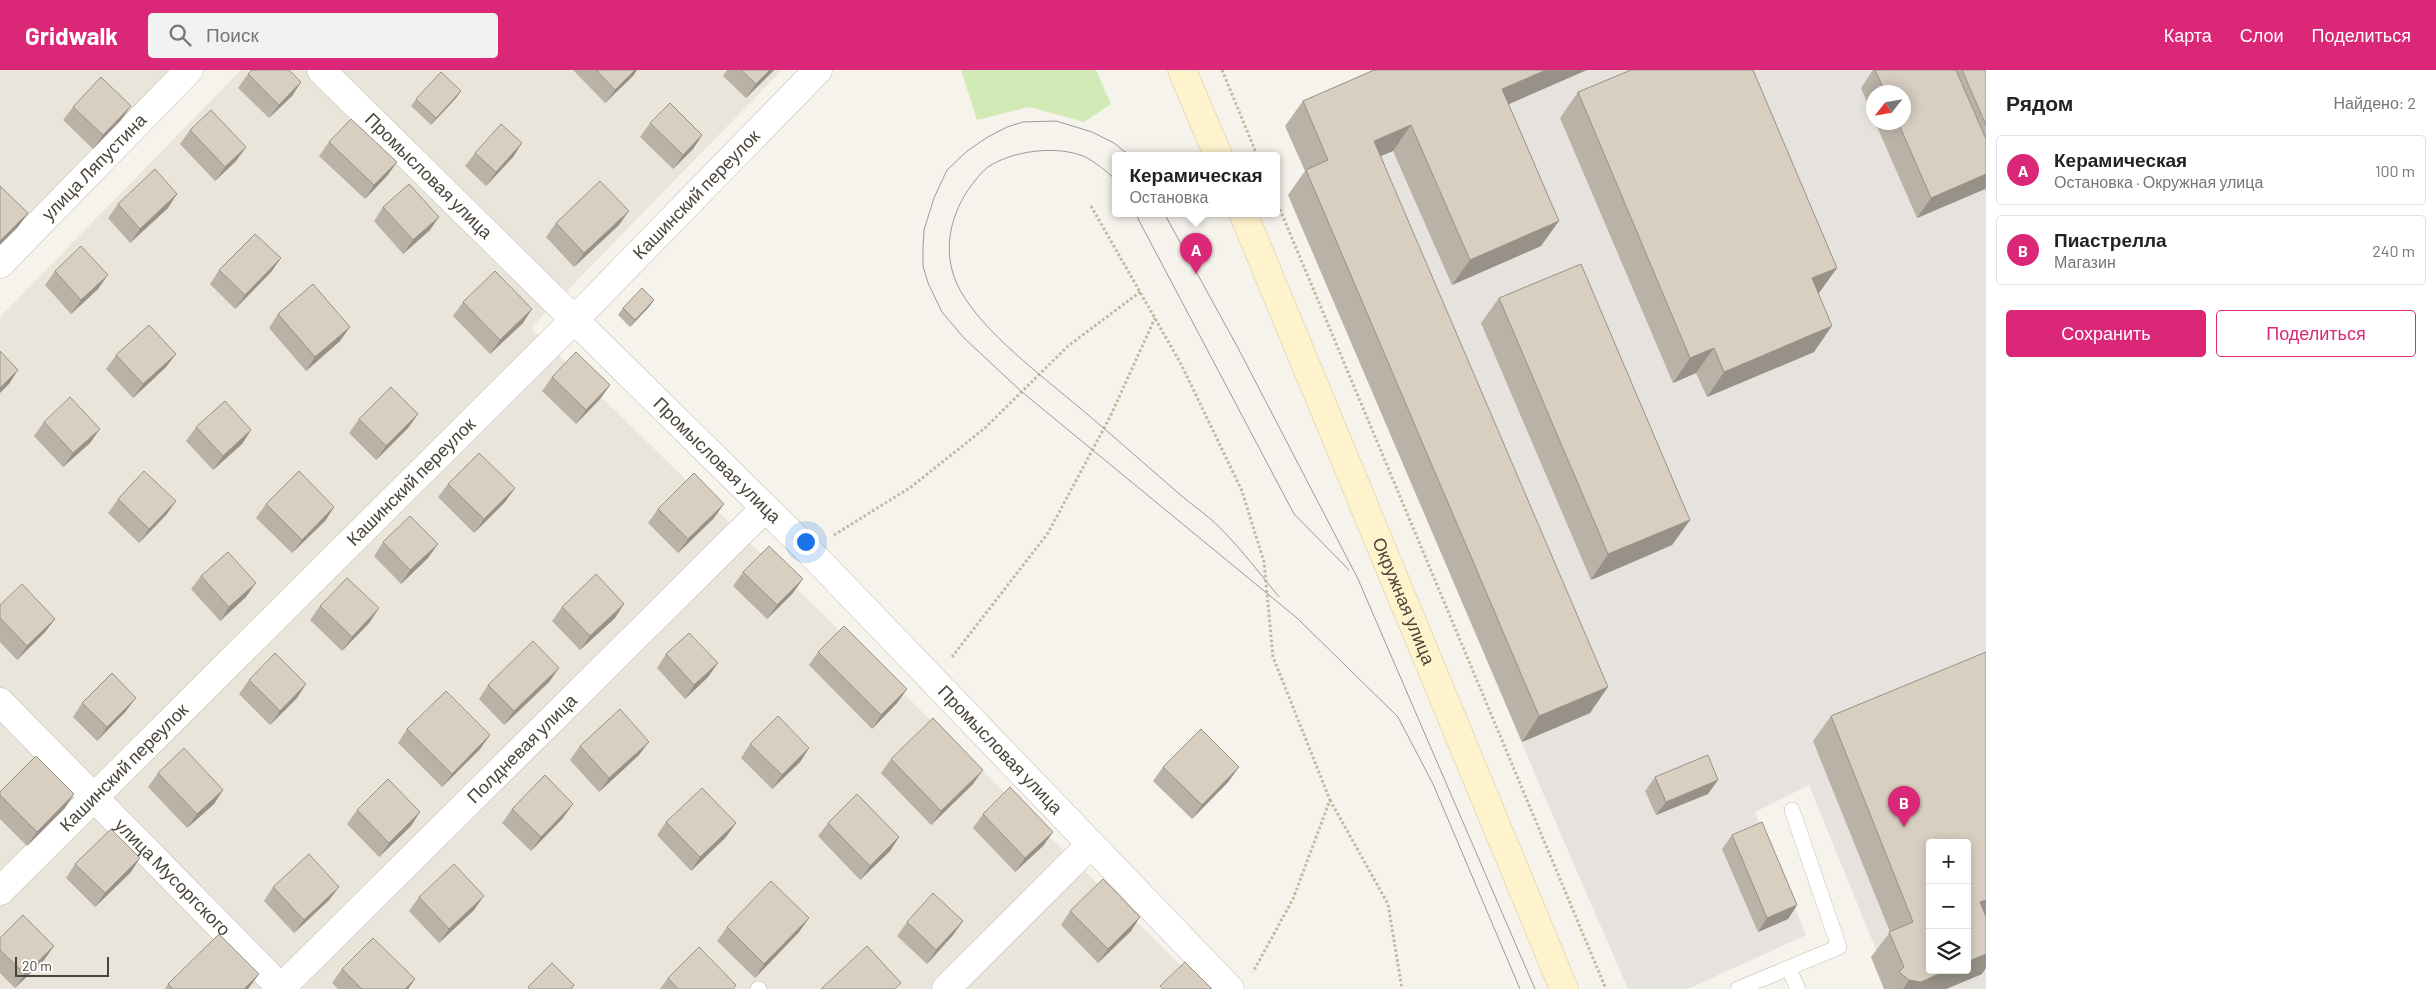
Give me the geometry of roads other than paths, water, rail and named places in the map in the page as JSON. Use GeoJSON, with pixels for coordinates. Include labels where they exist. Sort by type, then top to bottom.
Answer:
{"type":"FeatureCollection","features":[{"type":"Feature","properties":{"kind":"main road"},"geometry":{"type":"LineString","coordinates":[[1182,70],[1217,152]]}},
{"type":"Feature","properties":{"kind":"main road","name":"Окружная улица"},"geometry":{"type":"LineString","coordinates":[[1245,217],[1564,989]]}},
{"type":"Feature","properties":{"kind":"street","name":"улица Ляпустина"},"geometry":{"type":"LineString","coordinates":[[0,264],[189,70]]}},
{"type":"Feature","properties":{"kind":"street","name":"Промысловая улица"},"geometry":{"type":"LineString","coordinates":[[321,70],[808,551],[1090,845],[1239,985]]}},
{"type":"Feature","properties":{"kind":"street","name":"Кашинский переулок"},"geometry":{"type":"LineString","coordinates":[[0,891],[575,319],[818,70]]}},
{"type":"Feature","properties":{"kind":"street","name":"Полдневая улица"},"geometry":{"type":"LineString","coordinates":[[281,989],[765,508]]}},
{"type":"Feature","properties":{"kind":"street","name":"улица Мусоргского"},"geometry":{"type":"LineString","coordinates":[[0,702],[281,989]]}},
{"type":"Feature","properties":{"kind":"street"},"geometry":{"type":"LineString","coordinates":[[946,989],[1090,845]]}},
{"type":"Feature","properties":{"kind":"lane"},"geometry":{"type":"LineString","coordinates":[[1738,989],[1838,947],[1792,810]]}},
{"type":"Feature","properties":{"kind":"lane"},"geometry":{"type":"LineString","coordinates":[[1789,969],[1798,989]]}},
{"type":"Feature","properties":{"kind":"tram line"},"geometry":{"type":"LineString","coordinates":[[1125,152],[1114,143],[1092,132],[1056,121],[1023,122],[1007,127],[986,138],[966,152],[947,170],[934,198],[924,230],[923,266],[928,283],[942,312],[964,338],[1022,392],[1297,618],[1398,717],[1433,784],[1520,989]]}},
{"type":"Feature","properties":{"kind":"tram line"},"geometry":{"type":"LineString","coordinates":[[1112,177],[1088,158],[1072,153],[1047,150],[1009,157],[988,167],[968,190],[961,202],[952,226],[949,252],[954,277],[970,306],[998,338],[1221,528],[1279,597]]}},
{"type":"Feature","properties":{"kind":"tram line"},"geometry":{"type":"LineString","coordinates":[[1137,217],[1294,514],[1349,570]]}},
{"type":"Feature","properties":{"kind":"tram line"},"geometry":{"type":"LineString","coordinates":[[1166,217],[1238,348],[1358,579],[1535,989]]}},
{"type":"Feature","properties":{"kind":"place","name":"Керамическая"},"geometry":{"type":"Point","coordinates":[1196,274]}},
{"type":"Feature","properties":{"kind":"place","name":"Пиастрелла"},"geometry":{"type":"Point","coordinates":[1904,827]}}]}
